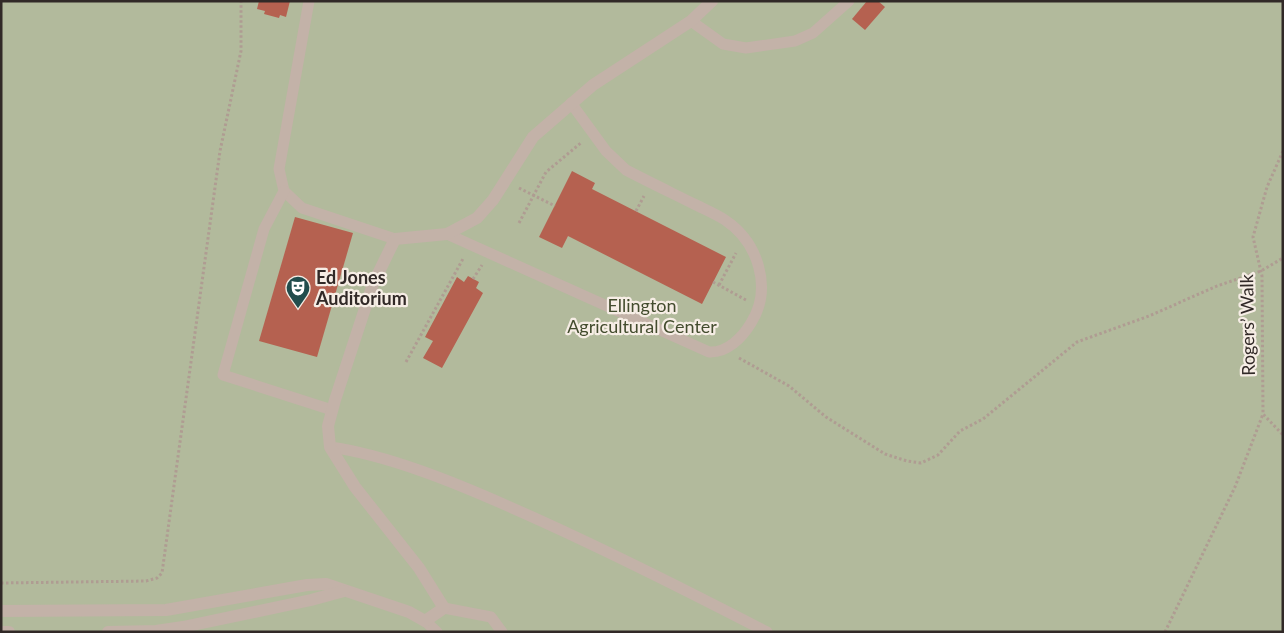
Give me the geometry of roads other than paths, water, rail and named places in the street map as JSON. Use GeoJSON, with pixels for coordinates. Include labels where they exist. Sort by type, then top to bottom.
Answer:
{"type":"FeatureCollection","features":[{"type":"Feature","properties":{"kind":"street"},"geometry":{"type":"LineString","coordinates":[[1,611],[148,610],[210,603],[307,585],[326,584],[409,612],[425,621],[444,608],[419,568],[355,486],[330,447],[328,426],[332,410],[373,284],[395,239],[446,234],[477,218],[505,181],[529,142],[571,103],[593,85],[691,20],[712,1]]}},
{"type":"Feature","properties":{"kind":"street"},"geometry":{"type":"LineString","coordinates":[[108,632],[156,631],[311,600],[344,591]]}},
{"type":"Feature","properties":{"kind":"street"},"geometry":{"type":"LineString","coordinates":[[210,603],[214,620]]}},
{"type":"Feature","properties":{"kind":"street"},"geometry":{"type":"LineString","coordinates":[[1,632],[9,632]]}},
{"type":"Feature","properties":{"kind":"lane"},"geometry":{"type":"LineString","coordinates":[[309,1],[278,169],[284,191],[302,208],[395,239]]}},
{"type":"Feature","properties":{"kind":"lane"},"geometry":{"type":"LineString","coordinates":[[691,20],[723,44],[746,48],[795,41],[813,33],[849,1]]}},
{"type":"Feature","properties":{"kind":"lane"},"geometry":{"type":"LineString","coordinates":[[446,234],[709,352],[718,351],[729,346],[746,331],[758,307],[762,287],[761,274],[751,248],[744,237],[724,219],[626,170],[612,160],[594,132],[571,103]]}},
{"type":"Feature","properties":{"kind":"lane"},"geometry":{"type":"LineString","coordinates":[[284,191],[264,230],[223,375],[332,410]]}},
{"type":"Feature","properties":{"kind":"lane"},"geometry":{"type":"LineString","coordinates":[[330,447],[347,449],[438,476],[480,493],[652,573],[767,632]]}},
{"type":"Feature","properties":{"kind":"lane"},"geometry":{"type":"LineString","coordinates":[[444,608],[491,617],[502,632]]}},
{"type":"Feature","properties":{"kind":"lane"},"geometry":{"type":"LineString","coordinates":[[425,621],[437,632]]}},
{"type":"Feature","properties":{"kind":"place","name":"Ed Jones Auditorium"},"geometry":{"type":"Point","coordinates":[298,309]}},
{"type":"Feature","properties":{"kind":"park label","name":"Ellington Agricultural Center"},"geometry":{"type":"Point","coordinates":[642,316]}}]}
